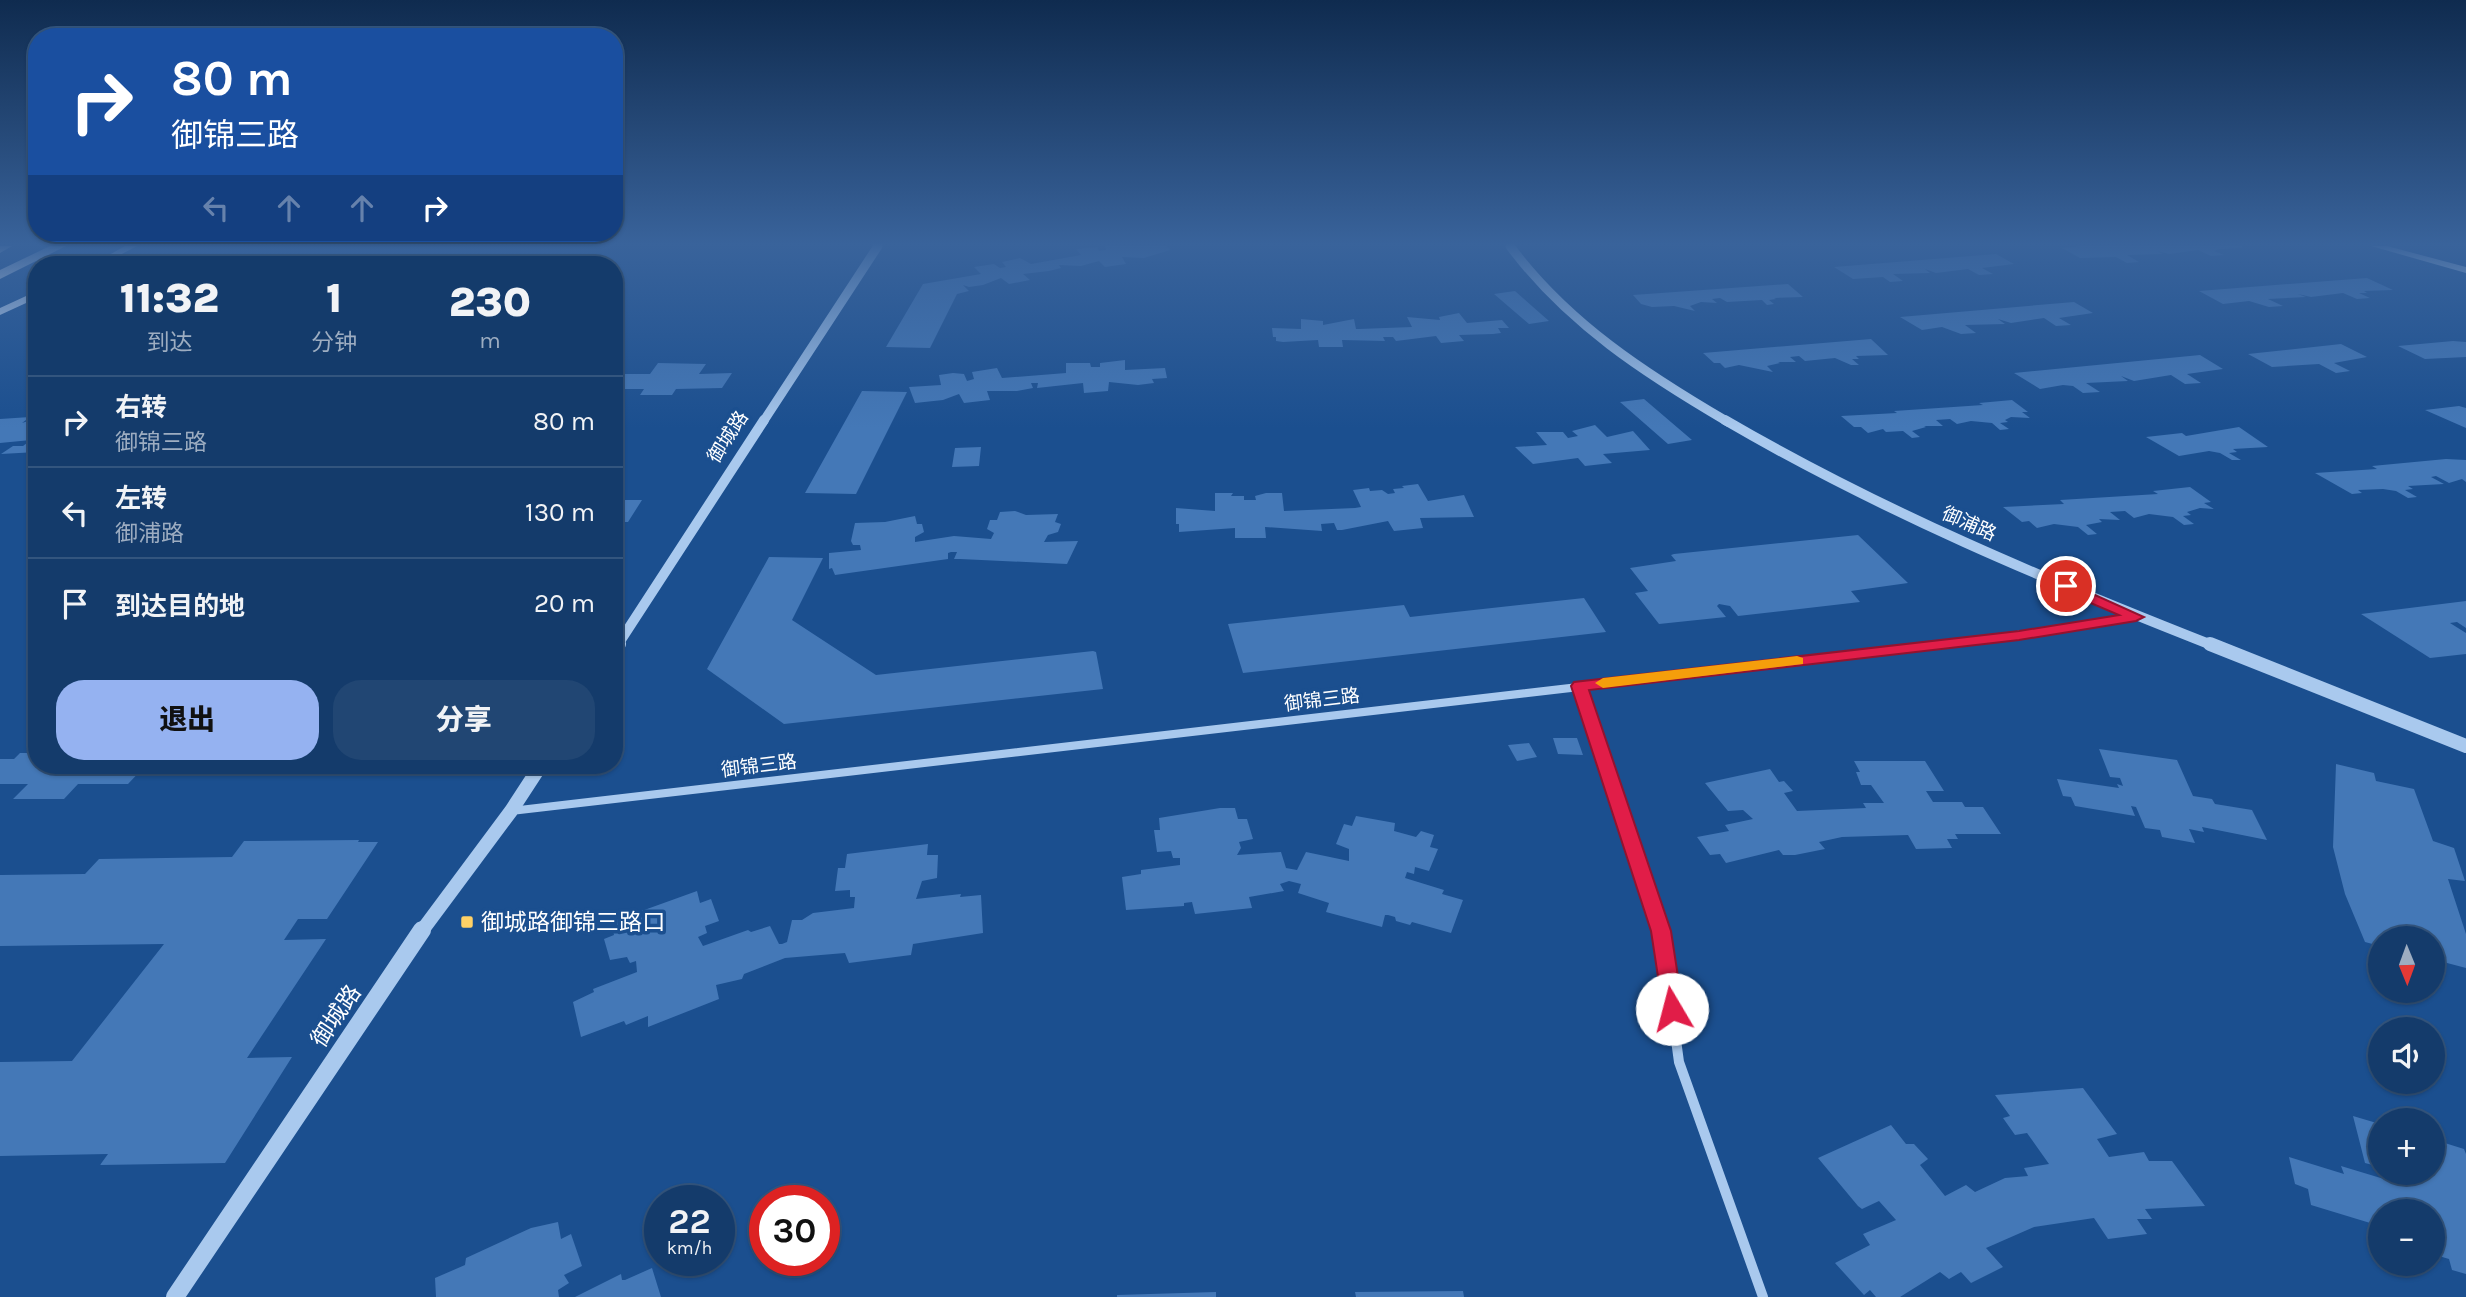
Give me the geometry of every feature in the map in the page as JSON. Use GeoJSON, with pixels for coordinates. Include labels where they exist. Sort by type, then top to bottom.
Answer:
{"type":"FeatureCollection","features":[{"type":"Feature","properties":{"kind":"street","name":"御城路"},"geometry":{"type":"LineString","coordinates":[[623,638],[839,307]]}},
{"type":"Feature","properties":{"kind":"street","name":"御浦路"},"geometry":{"type":"LineString","coordinates":[[1564,307],[1639,366],[1721,419],[1905,517],[2136,617],[2261,663],[2466,746]]}},
{"type":"Feature","properties":{"kind":"street","name":"御锦三路"},"geometry":{"type":"LineString","coordinates":[[511,811],[2019,636],[2136,617]]}},
{"type":"Feature","properties":{"kind":"street"},"geometry":{"type":"LineString","coordinates":[[1579,686],[1661,931],[1679,1062],[1763,1297]]}},
{"type":"Feature","properties":{"kind":"street","name":"御城路"},"geometry":{"type":"LineString","coordinates":[[175,1297],[425,926],[511,811],[535,774]]}},
{"type":"Feature","properties":{"kind":"building"},"geometry":{"type":"Polygon","coordinates":[[[910,307],[951,307],[930,348],[886,347],[910,307]]]}},
{"type":"Feature","properties":{"kind":"building"},"geometry":{"type":"Polygon","coordinates":[[[1509,307],[1533,307],[1549,321],[1529,324],[1509,307]]]}},
{"type":"Feature","properties":{"kind":"building"},"geometry":{"type":"Polygon","coordinates":[[[1676,307],[1691,307],[1695,311],[1676,307]]]}},
{"type":"Feature","properties":{"kind":"building"},"geometry":{"type":"Polygon","coordinates":[[[2021,307],[2082,307],[2093,313],[2059,318],[2071,325],[2056,326],[2044,318],[2011,323],[1998,319],[2005,324],[1965,325],[1976,333],[1961,334],[1942,327],[1922,330],[1900,317],[2021,307]]]}},
{"type":"Feature","properties":{"kind":"building"},"geometry":{"type":"Polygon","coordinates":[[[1459,313],[1467,323],[1502,320],[1509,328],[1498,328],[1501,333],[1459,335],[1464,341],[1441,343],[1436,336],[1396,341],[1393,337],[1383,337],[1385,341],[1342,340],[1343,347],[1319,347],[1318,340],[1276,341],[1272,328],[1301,329],[1301,319],[1323,321],[1323,325],[1354,319],[1356,329],[1412,327],[1407,317],[1440,320],[1439,317],[1459,313]]]}},
{"type":"Feature","properties":{"kind":"building"},"geometry":{"type":"Polygon","coordinates":[[[1871,339],[1888,355],[1856,356],[1859,359],[1852,359],[1859,365],[1851,365],[1835,358],[1805,361],[1799,356],[1790,357],[1796,362],[1778,362],[1780,363],[1767,366],[1773,372],[1739,365],[1725,368],[1703,353],[1871,339]]]}},
{"type":"Feature","properties":{"kind":"building"},"geometry":{"type":"Polygon","coordinates":[[[2466,342],[2466,357],[2425,359],[2398,346],[2466,342]]]}},
{"type":"Feature","properties":{"kind":"building"},"geometry":{"type":"Polygon","coordinates":[[[2341,344],[2367,357],[2334,363],[2350,371],[2336,373],[2319,364],[2272,367],[2248,354],[2341,344]]]}},
{"type":"Feature","properties":{"kind":"building"},"geometry":{"type":"Polygon","coordinates":[[[2200,355],[2223,369],[2187,374],[2201,383],[2185,384],[2171,375],[2134,381],[2121,376],[2128,381],[2086,383],[2100,392],[2083,393],[2073,386],[2063,385],[2040,389],[2014,373],[2200,355]]]}},
{"type":"Feature","properties":{"kind":"building"},"geometry":{"type":"Polygon","coordinates":[[[1125,360],[1125,370],[1165,368],[1167,378],[1152,379],[1154,383],[1138,385],[1109,382],[1108,391],[1084,393],[1083,383],[1037,388],[1038,383],[1031,383],[1033,388],[987,391],[990,400],[964,403],[959,394],[943,400],[915,403],[909,387],[941,385],[939,375],[953,373],[964,374],[967,381],[974,379],[972,372],[997,368],[1002,378],[1066,373],[1066,363],[1090,363],[1091,367],[1100,367],[1100,363],[1125,360]]]}},
{"type":"Feature","properties":{"kind":"building"},"geometry":{"type":"Polygon","coordinates":[[[658,363],[706,364],[699,374],[732,373],[722,388],[676,389],[672,395],[640,395],[644,389],[623,389],[623,374],[650,374],[658,363]]]}},
{"type":"Feature","properties":{"kind":"building"},"geometry":{"type":"Polygon","coordinates":[[[862,391],[907,392],[856,494],[805,493],[862,391]]]}},
{"type":"Feature","properties":{"kind":"building"},"geometry":{"type":"Polygon","coordinates":[[[1644,399],[1692,440],[1668,444],[1620,402],[1644,399]]]}},
{"type":"Feature","properties":{"kind":"building"},"geometry":{"type":"Polygon","coordinates":[[[2012,400],[2028,412],[2022,412],[2030,418],[2011,417],[2005,420],[2008,422],[2000,423],[2009,429],[2000,430],[1992,423],[1971,421],[1957,424],[1950,419],[1936,420],[1943,426],[1924,426],[1926,427],[1912,431],[1920,437],[1912,438],[1903,431],[1886,432],[1883,429],[1868,433],[1861,427],[1854,427],[1841,416],[1983,405],[1979,403],[2012,400]]]}},
{"type":"Feature","properties":{"kind":"building"},"geometry":{"type":"Polygon","coordinates":[[[2459,406],[2466,408],[2466,428],[2425,410],[2459,406]]]}},
{"type":"Feature","properties":{"kind":"building"},"geometry":{"type":"Polygon","coordinates":[[[28,417],[22,423],[28,421],[28,440],[0,443],[0,419],[28,417]]]}},
{"type":"Feature","properties":{"kind":"building"},"geometry":{"type":"Polygon","coordinates":[[[1595,425],[1607,437],[1633,431],[1650,450],[1603,454],[1612,463],[1585,466],[1578,458],[1533,464],[1515,447],[1547,445],[1536,432],[1563,432],[1568,438],[1578,436],[1572,431],[1595,425]]]}},
{"type":"Feature","properties":{"kind":"building"},"geometry":{"type":"Polygon","coordinates":[[[2239,427],[2268,447],[2233,449],[2237,452],[2229,453],[2241,460],[2232,460],[2220,453],[2209,451],[2179,456],[2146,437],[2182,433],[2186,436],[2239,427]]]}},
{"type":"Feature","properties":{"kind":"building"},"geometry":{"type":"Polygon","coordinates":[[[28,442],[28,452],[1,454],[13,446],[23,446],[28,442]]]}},
{"type":"Feature","properties":{"kind":"building"},"geometry":{"type":"Polygon","coordinates":[[[981,447],[979,466],[952,467],[955,448],[981,447]]]}},
{"type":"Feature","properties":{"kind":"building"},"geometry":{"type":"Polygon","coordinates":[[[2446,459],[2466,460],[2466,482],[2462,479],[2449,483],[2436,476],[2431,477],[2444,484],[2408,486],[2413,489],[2405,490],[2417,497],[2408,498],[2396,491],[2383,489],[2358,490],[2362,493],[2352,494],[2315,473],[2377,469],[2372,466],[2446,459]]]}},
{"type":"Feature","properties":{"kind":"building"},"geometry":{"type":"Polygon","coordinates":[[[1418,484],[1428,501],[1464,495],[1474,517],[1420,518],[1423,528],[1394,531],[1388,521],[1342,530],[1337,530],[1334,523],[1321,524],[1322,531],[1265,527],[1266,538],[1235,538],[1235,528],[1179,532],[1179,524],[1176,524],[1176,508],[1215,511],[1215,493],[1233,493],[1231,496],[1256,500],[1255,496],[1266,493],[1282,493],[1284,511],[1355,508],[1361,507],[1353,490],[1369,488],[1370,491],[1382,490],[1388,494],[1395,493],[1393,489],[1404,488],[1402,486],[1418,484]]]}},
{"type":"Feature","properties":{"kind":"building"},"geometry":{"type":"Polygon","coordinates":[[[2190,487],[2211,502],[2204,503],[2214,509],[2200,508],[2187,512],[2191,515],[2183,516],[2194,524],[2184,525],[2173,517],[2149,514],[2134,518],[2125,511],[2110,512],[2120,520],[2099,519],[2102,522],[2086,525],[2097,534],[2088,535],[2078,527],[2054,524],[2037,528],[2029,521],[2022,522],[2003,507],[2064,504],[2060,500],[2158,494],[2153,491],[2190,487]]]}},
{"type":"Feature","properties":{"kind":"building"},"geometry":{"type":"Polygon","coordinates":[[[623,500],[642,500],[628,522],[623,522],[623,500]]]}},
{"type":"Feature","properties":{"kind":"building"},"geometry":{"type":"Polygon","coordinates":[[[1015,511],[1026,515],[1058,514],[1055,522],[1061,524],[1058,532],[1048,535],[1044,542],[1078,541],[1067,564],[954,559],[957,552],[951,552],[948,553],[948,559],[835,575],[832,568],[829,569],[829,553],[861,550],[860,545],[853,545],[851,541],[855,523],[885,522],[915,516],[917,524],[922,524],[924,532],[915,537],[915,542],[954,536],[991,539],[994,533],[987,529],[990,520],[997,520],[1000,512],[1015,511]]]}},
{"type":"Feature","properties":{"kind":"building"},"geometry":{"type":"Polygon","coordinates":[[[1858,535],[1908,583],[1851,591],[1860,602],[1738,616],[1730,606],[1719,604],[1717,606],[1726,617],[1659,624],[1635,593],[1648,591],[1630,568],[1676,561],[1671,555],[1674,554],[1858,535]]]}},
{"type":"Feature","properties":{"kind":"building"},"geometry":{"type":"Polygon","coordinates":[[[769,557],[823,558],[792,620],[876,675],[1093,651],[1096,652],[1103,689],[784,724],[707,669],[769,557]]]}},
{"type":"Feature","properties":{"kind":"building"},"geometry":{"type":"Polygon","coordinates":[[[1584,598],[1606,632],[1243,673],[1228,624],[1404,605],[1410,617],[1584,598]]]}},
{"type":"Feature","properties":{"kind":"building"},"geometry":{"type":"Polygon","coordinates":[[[2466,601],[2466,628],[2457,622],[2450,623],[2466,633],[2466,654],[2430,658],[2361,614],[2466,601]]]}},
{"type":"Feature","properties":{"kind":"building"},"geometry":{"type":"Polygon","coordinates":[[[1553,738],[1577,738],[1583,755],[1558,754],[1553,738]]]}},
{"type":"Feature","properties":{"kind":"building"},"geometry":{"type":"Polygon","coordinates":[[[1529,743],[1537,757],[1517,761],[1508,745],[1529,743]]]}},
{"type":"Feature","properties":{"kind":"building"},"geometry":{"type":"Polygon","coordinates":[[[2099,749],[2177,760],[2193,796],[2212,799],[2215,804],[2252,810],[2267,840],[2202,827],[2204,832],[2189,829],[2195,843],[2162,837],[2160,830],[2145,828],[2136,807],[2131,806],[2135,816],[2075,806],[2071,797],[2063,796],[2057,779],[2119,788],[2117,784],[2123,786],[2120,778],[2110,777],[2099,749]]]}},
{"type":"Feature","properties":{"kind":"building"},"geometry":{"type":"Polygon","coordinates":[[[20,753],[28,753],[28,774],[137,774],[128,784],[78,784],[64,799],[13,799],[28,784],[0,784],[0,759],[14,759],[20,753]]]}},
{"type":"Feature","properties":{"kind":"building"},"geometry":{"type":"Polygon","coordinates":[[[1854,761],[1925,761],[1944,791],[1926,791],[1933,802],[1962,802],[1965,807],[1983,807],[2001,834],[1955,834],[1958,839],[1947,839],[1952,848],[1916,849],[1908,835],[1842,837],[1819,842],[1825,849],[1795,855],[1783,855],[1779,850],[1726,863],[1720,854],[1710,855],[1697,837],[1729,831],[1725,825],[1753,819],[1743,810],[1728,811],[1705,783],[1770,769],[1779,782],[1784,781],[1793,791],[1784,793],[1797,811],[1866,808],[1863,803],[1884,803],[1871,785],[1861,785],[1856,772],[1860,772],[1854,761]]]}},
{"type":"Feature","properties":{"kind":"building"},"geometry":{"type":"Polygon","coordinates":[[[2336,764],[2374,773],[2376,781],[2414,789],[2433,841],[2454,848],[2465,881],[2448,879],[2466,934],[2466,968],[2445,962],[2445,926],[2368,926],[2368,943],[2365,942],[2345,894],[2333,847],[2336,764]]]}},
{"type":"Feature","properties":{"kind":"building"},"geometry":{"type":"Polygon","coordinates":[[[1235,808],[1238,819],[1247,819],[1253,839],[1239,842],[1241,848],[1237,855],[1281,852],[1286,868],[1297,870],[1306,852],[1349,861],[1349,849],[1336,844],[1344,824],[1352,826],[1356,816],[1395,823],[1394,831],[1416,837],[1421,831],[1434,835],[1430,847],[1438,849],[1429,871],[1415,867],[1414,874],[1407,872],[1405,878],[1444,890],[1442,894],[1463,900],[1451,933],[1412,922],[1410,925],[1396,921],[1395,917],[1388,915],[1385,915],[1382,927],[1326,912],[1329,903],[1298,893],[1301,884],[1289,881],[1280,884],[1284,891],[1249,897],[1252,908],[1195,914],[1192,902],[1184,903],[1184,906],[1126,910],[1122,877],[1141,874],[1141,870],[1180,865],[1180,858],[1173,858],[1171,851],[1157,852],[1154,830],[1160,830],[1159,818],[1235,808]]]}},
{"type":"Feature","properties":{"kind":"building"},"geometry":{"type":"Polygon","coordinates":[[[359,840],[358,842],[378,842],[327,919],[298,919],[284,940],[326,939],[247,1058],[292,1057],[225,1163],[100,1165],[108,1154],[0,1156],[0,1062],[72,1061],[164,944],[0,946],[0,875],[85,874],[99,859],[232,857],[244,841],[359,840]]]}},
{"type":"Feature","properties":{"kind":"building"},"geometry":{"type":"Polygon","coordinates":[[[928,844],[927,855],[938,855],[937,878],[922,881],[916,899],[961,894],[960,897],[981,895],[983,933],[913,944],[911,955],[849,963],[845,953],[785,958],[744,974],[742,979],[716,985],[719,999],[648,1027],[648,1016],[626,1025],[624,1021],[581,1037],[573,1002],[594,992],[593,989],[637,972],[636,961],[630,963],[627,957],[610,960],[604,939],[614,935],[611,922],[697,891],[700,903],[711,899],[719,921],[705,926],[707,933],[698,937],[703,946],[748,930],[751,932],[770,926],[779,944],[782,944],[787,942],[792,920],[802,920],[813,913],[854,908],[855,897],[850,897],[850,890],[835,891],[838,868],[845,868],[847,854],[928,844]]]}},
{"type":"Feature","properties":{"kind":"building"},"geometry":{"type":"Polygon","coordinates":[[[2083,1088],[2117,1134],[2097,1139],[2109,1157],[2144,1152],[2149,1161],[2172,1161],[2205,1206],[2145,1209],[2152,1219],[2137,1219],[2147,1234],[2108,1239],[2094,1218],[2034,1227],[1986,1248],[2003,1267],[1971,1283],[1961,1272],[1949,1279],[1940,1272],[1900,1297],[1876,1297],[1870,1290],[1864,1295],[1835,1263],[1870,1245],[1863,1234],[1896,1220],[1879,1201],[1862,1209],[1858,1206],[1818,1158],[1891,1125],[1906,1144],[1914,1144],[1928,1159],[1920,1165],[1945,1196],[1966,1185],[1975,1192],[2005,1178],[2028,1176],[2024,1168],[2049,1164],[2027,1133],[2015,1135],[2003,1118],[2010,1116],[1995,1095],[2083,1088]]]}},
{"type":"Feature","properties":{"kind":"building"},"geometry":{"type":"Polygon","coordinates":[[[2353,1116],[2368,1120],[2368,1164],[2365,1163],[2353,1116]]]}},
{"type":"Feature","properties":{"kind":"building"},"geometry":{"type":"Polygon","coordinates":[[[2445,1143],[2464,1149],[2466,1274],[2452,1270],[2449,1259],[2445,1258],[2445,1199],[2368,1199],[2368,1222],[2311,1205],[2308,1189],[2295,1184],[2289,1157],[2344,1174],[2341,1166],[2368,1174],[2368,1185],[2445,1185],[2445,1143]]]}},
{"type":"Feature","properties":{"kind":"building"},"geometry":{"type":"Polygon","coordinates":[[[558,1222],[561,1239],[571,1234],[582,1266],[564,1275],[569,1283],[558,1290],[559,1297],[436,1297],[435,1278],[465,1265],[466,1258],[531,1228],[558,1222]]]}},
{"type":"Feature","properties":{"kind":"building"},"geometry":{"type":"Polygon","coordinates":[[[644,1272],[644,1276],[654,1276],[661,1297],[575,1297],[621,1274],[622,1280],[644,1272]]]}},
{"type":"Feature","properties":{"kind":"building"},"geometry":{"type":"Polygon","coordinates":[[[1463,1291],[1464,1297],[1356,1297],[1355,1292],[1463,1291]]]}},
{"type":"Feature","properties":{"kind":"building"},"geometry":{"type":"Polygon","coordinates":[[[1216,1292],[1216,1297],[1117,1297],[1117,1295],[1216,1292]]]}},
{"type":"Feature","properties":{"kind":"slow traffic"},"geometry":{"type":"LineString","coordinates":[[1603,683],[1797,661]]}},
{"type":"Feature","properties":{"kind":"place","name":"御城路御锦三路口"},"geometry":{"type":"Point","coordinates":[467,922]}},
{"type":"Feature","properties":{"kind":"route"},"geometry":{"type":"LineString","coordinates":[[1672,1009],[1661,931],[1579,686],[2019,636],[2136,617],[2066,586]]}}]}
